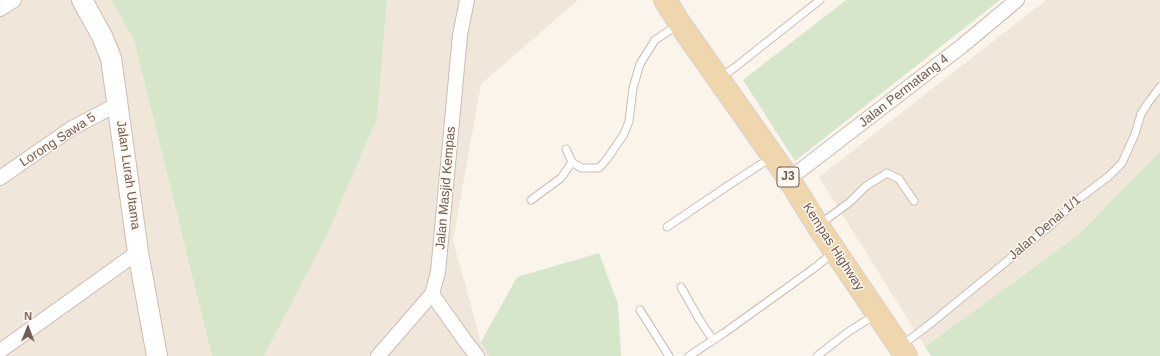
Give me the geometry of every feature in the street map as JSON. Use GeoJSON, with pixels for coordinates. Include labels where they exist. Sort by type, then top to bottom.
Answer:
{"type":"FeatureCollection","features":[{"type":"Feature","properties":{"kind":"main road","name":"Kempas Highway"},"geometry":{"type":"LineString","coordinates":[[665,0],[680,24],[774,156],[818,226],[903,351]]}},
{"type":"Feature","properties":{"kind":"street"},"geometry":{"type":"LineString","coordinates":[[0,9],[14,0]]}},
{"type":"Feature","properties":{"kind":"street","name":"Jalan Lurah Utama"},"geometry":{"type":"LineString","coordinates":[[82,0],[102,36],[111,58],[138,252],[157,356]]}},
{"type":"Feature","properties":{"kind":"street","name":"Jalan Masjid Kempas"},"geometry":{"type":"LineString","coordinates":[[378,356],[432,294],[438,272],[460,35],[467,0]]}},
{"type":"Feature","properties":{"kind":"street","name":"Jalan Permatang 4"},"geometry":{"type":"LineString","coordinates":[[789,179],[962,46],[1017,0]]}},
{"type":"Feature","properties":{"kind":"street","name":"Lorong Sawa 5"},"geometry":{"type":"LineString","coordinates":[[0,178],[72,128],[118,104]]}},
{"type":"Feature","properties":{"kind":"street"},"geometry":{"type":"LineString","coordinates":[[0,351],[138,252]]}},
{"type":"Feature","properties":{"kind":"street"},"geometry":{"type":"LineString","coordinates":[[432,294],[477,356]]}},
{"type":"Feature","properties":{"kind":"lane"},"geometry":{"type":"LineString","coordinates":[[719,78],[734,68],[820,0]]}},
{"type":"Feature","properties":{"kind":"lane"},"geometry":{"type":"LineString","coordinates":[[566,149],[572,162],[581,168],[599,168],[607,160],[624,134],[629,121],[632,88],[640,64],[655,40],[680,24]]}},
{"type":"Feature","properties":{"kind":"lane","name":"Jalan Denai 1/1"},"geometry":{"type":"LineString","coordinates":[[903,351],[925,328],[1051,225],[1080,198],[1110,176],[1122,163],[1135,134],[1141,114],[1160,87]]}},
{"type":"Feature","properties":{"kind":"lane"},"geometry":{"type":"LineString","coordinates":[[667,227],[774,156]]}},
{"type":"Feature","properties":{"kind":"lane"},"geometry":{"type":"LineString","coordinates":[[531,200],[561,178],[572,162]]}},
{"type":"Feature","properties":{"kind":"lane"},"geometry":{"type":"LineString","coordinates":[[818,226],[850,202],[866,186],[887,173],[899,179],[914,201]]}},
{"type":"Feature","properties":{"kind":"lane"},"geometry":{"type":"LineString","coordinates":[[689,356],[813,269],[835,251]]}},
{"type":"Feature","properties":{"kind":"lane"},"geometry":{"type":"LineString","coordinates":[[682,287],[699,319],[713,340]]}},
{"type":"Feature","properties":{"kind":"lane"},"geometry":{"type":"LineString","coordinates":[[640,310],[669,356]]}},
{"type":"Feature","properties":{"kind":"lane"},"geometry":{"type":"LineString","coordinates":[[817,356],[848,332],[877,314]]}},
{"type":"Feature","properties":{"kind":"shaded area"},"geometry":{"type":"Polygon","coordinates":[[[0,0],[111,0],[134,40],[212,356],[0,356],[0,0]]]}},
{"type":"Feature","properties":{"kind":"shaded area"},"geometry":{"type":"Polygon","coordinates":[[[387,0],[578,0],[481,84],[453,240],[481,342],[489,356],[264,356],[327,235],[377,119],[387,0]]]}},
{"type":"Feature","properties":{"kind":"shaded area"},"geometry":{"type":"Polygon","coordinates":[[[1046,0],[1160,0],[1160,151],[1078,235],[925,347],[819,177],[1046,0]]]}},
{"type":"Feature","properties":{"kind":"green space"},"geometry":{"type":"Polygon","coordinates":[[[111,0],[387,0],[377,119],[327,235],[264,356],[212,356],[134,40],[111,0]]]}},
{"type":"Feature","properties":{"kind":"green space"},"geometry":{"type":"Polygon","coordinates":[[[846,0],[1000,0],[795,161],[743,80],[846,0]]]}},
{"type":"Feature","properties":{"kind":"green space"},"geometry":{"type":"Polygon","coordinates":[[[1160,151],[1160,356],[931,356],[925,347],[1078,235],[1160,151]]]}},
{"type":"Feature","properties":{"kind":"green space"},"geometry":{"type":"Polygon","coordinates":[[[599,253],[618,304],[621,356],[489,356],[481,342],[517,277],[599,253]]]}}]}
